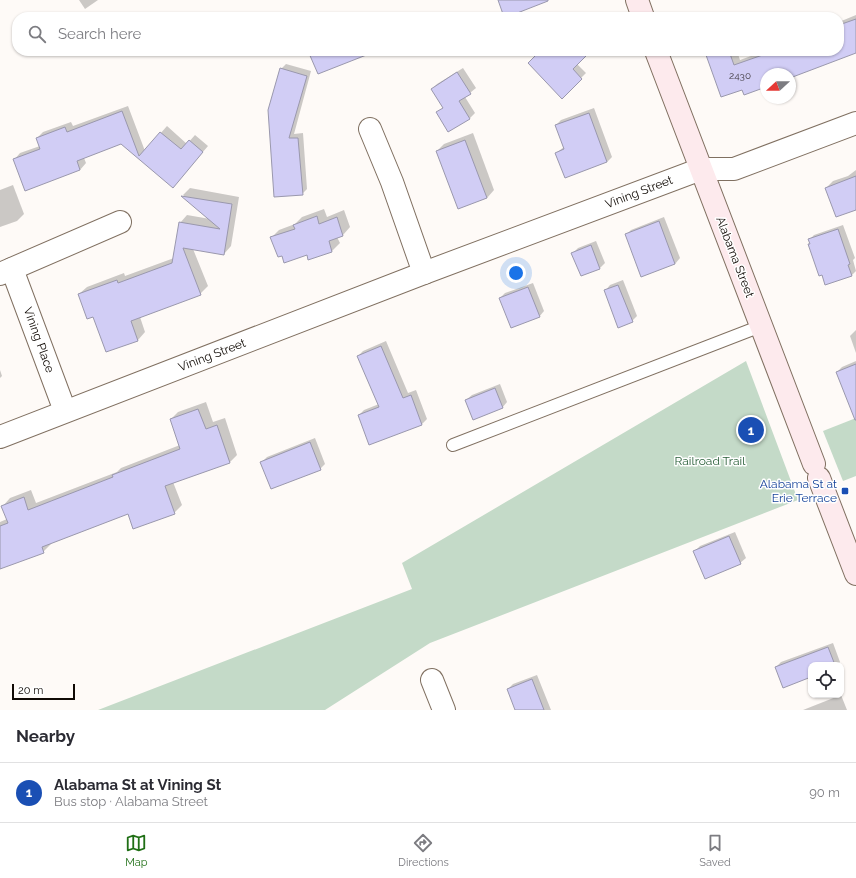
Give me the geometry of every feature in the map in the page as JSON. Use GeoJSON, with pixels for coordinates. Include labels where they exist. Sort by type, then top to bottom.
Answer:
{"type":"FeatureCollection","features":[{"type":"Feature","properties":{"kind":"main road"},"geometry":{"type":"LineString","coordinates":[[637,0],[641,12]]}},
{"type":"Feature","properties":{"kind":"main road","name":"Alabama Street"},"geometry":{"type":"LineString","coordinates":[[658,56],[856,574]]}},
{"type":"Feature","properties":{"kind":"street","name":"Vining Street"},"geometry":{"type":"LineString","coordinates":[[0,437],[424,273],[701,169],[734,169],[856,123]]}},
{"type":"Feature","properties":{"kind":"street"},"geometry":{"type":"LineString","coordinates":[[370,130],[392,182],[424,273]]}},
{"type":"Feature","properties":{"kind":"street","name":"Vining Place"},"geometry":{"type":"LineString","coordinates":[[65,412],[6,271],[120,222]]}},
{"type":"Feature","properties":{"kind":"street"},"geometry":{"type":"LineString","coordinates":[[432,680],[444,710]]}},
{"type":"Feature","properties":{"kind":"lane"},"geometry":{"type":"LineString","coordinates":[[454,445],[761,326]]}},
{"type":"Feature","properties":{"kind":"green space","name":"Railroad Trail"},"geometry":{"type":"Polygon","coordinates":[[[746,361],[798,500],[430,643],[325,710],[98,710],[412,589],[402,563],[746,361]]]}},
{"type":"Feature","properties":{"kind":"green space"},"geometry":{"type":"Polygon","coordinates":[[[856,418],[856,476],[843,481],[823,431],[856,418]]]}},
{"type":"Feature","properties":{"kind":"building"},"geometry":{"type":"Polygon","coordinates":[[[498,0],[548,0],[520,12],[502,12],[498,0]]]}},
{"type":"Feature","properties":{"kind":"building"},"geometry":{"type":"Polygon","coordinates":[[[856,19],[856,53],[796,76],[796,68],[760,68],[760,89],[744,95],[742,90],[721,97],[706,56],[731,56],[734,65],[760,56],[844,56],[844,23],[856,19]]]}},
{"type":"Feature","properties":{"kind":"building"},"geometry":{"type":"Polygon","coordinates":[[[310,56],[364,56],[318,74],[310,56]]]}},
{"type":"Feature","properties":{"kind":"building"},"geometry":{"type":"Polygon","coordinates":[[[535,56],[586,56],[573,69],[582,79],[562,99],[528,63],[535,56]]]}},
{"type":"Feature","properties":{"kind":"building"},"geometry":{"type":"Polygon","coordinates":[[[280,68],[307,76],[289,138],[298,138],[303,195],[274,197],[268,110],[280,68]]]}},
{"type":"Feature","properties":{"kind":"building"},"geometry":{"type":"Polygon","coordinates":[[[457,72],[471,94],[459,101],[470,119],[448,132],[436,112],[443,108],[431,89],[457,72]]]}},
{"type":"Feature","properties":{"kind":"building"},"geometry":{"type":"Polygon","coordinates":[[[122,111],[139,156],[160,132],[181,149],[189,140],[203,152],[173,188],[121,144],[77,161],[80,170],[25,191],[13,159],[40,149],[36,138],[65,127],[67,132],[122,111]]]}},
{"type":"Feature","properties":{"kind":"building"},"geometry":{"type":"Polygon","coordinates":[[[589,113],[607,162],[565,178],[555,153],[564,149],[555,125],[589,113]]]}},
{"type":"Feature","properties":{"kind":"building"},"geometry":{"type":"Polygon","coordinates":[[[465,140],[487,198],[458,209],[436,151],[465,140]]]}},
{"type":"Feature","properties":{"kind":"building"},"geometry":{"type":"Polygon","coordinates":[[[856,176],[856,210],[836,217],[825,188],[856,176]]]}},
{"type":"Feature","properties":{"kind":"building"},"geometry":{"type":"Polygon","coordinates":[[[181,196],[232,204],[224,255],[183,248],[201,295],[131,321],[138,341],[106,352],[93,317],[87,319],[78,294],[117,280],[118,283],[172,263],[179,222],[220,229],[181,196]]]}},
{"type":"Feature","properties":{"kind":"building"},"geometry":{"type":"Polygon","coordinates":[[[317,216],[319,224],[337,217],[343,236],[329,241],[332,252],[308,260],[307,255],[284,263],[282,256],[278,257],[270,237],[295,229],[293,225],[317,216]]]}},
{"type":"Feature","properties":{"kind":"building"},"geometry":{"type":"Polygon","coordinates":[[[659,221],[675,264],[641,277],[625,234],[659,221]]]}},
{"type":"Feature","properties":{"kind":"building"},"geometry":{"type":"Polygon","coordinates":[[[838,229],[850,264],[848,265],[852,276],[825,285],[822,275],[819,276],[808,244],[810,244],[808,239],[838,229]]]}},
{"type":"Feature","properties":{"kind":"building"},"geometry":{"type":"Polygon","coordinates":[[[591,245],[600,269],[581,276],[571,253],[591,245]]]}},
{"type":"Feature","properties":{"kind":"building"},"geometry":{"type":"Polygon","coordinates":[[[618,285],[633,322],[618,328],[604,290],[618,285]]]}},
{"type":"Feature","properties":{"kind":"building"},"geometry":{"type":"Polygon","coordinates":[[[528,287],[540,317],[511,328],[499,298],[528,287]]]}},
{"type":"Feature","properties":{"kind":"building"},"geometry":{"type":"Polygon","coordinates":[[[381,346],[403,398],[411,395],[422,425],[369,445],[358,415],[379,407],[357,356],[381,346]]]}},
{"type":"Feature","properties":{"kind":"building"},"geometry":{"type":"Polygon","coordinates":[[[856,364],[856,420],[855,420],[836,372],[856,364]]]}},
{"type":"Feature","properties":{"kind":"building"},"geometry":{"type":"Polygon","coordinates":[[[495,388],[503,408],[473,420],[465,400],[495,388]]]}},
{"type":"Feature","properties":{"kind":"building"},"geometry":{"type":"Polygon","coordinates":[[[198,409],[206,429],[217,425],[230,463],[165,486],[175,514],[133,529],[128,514],[42,547],[44,553],[0,569],[0,526],[8,523],[1,506],[24,497],[28,510],[180,449],[170,419],[198,409]]]}},
{"type":"Feature","properties":{"kind":"building"},"geometry":{"type":"Polygon","coordinates":[[[310,442],[321,470],[271,489],[260,462],[310,442]]]}},
{"type":"Feature","properties":{"kind":"building"},"geometry":{"type":"Polygon","coordinates":[[[729,536],[741,564],[705,579],[693,551],[729,536]]]}},
{"type":"Feature","properties":{"kind":"building"},"geometry":{"type":"Polygon","coordinates":[[[828,647],[834,662],[808,662],[808,678],[783,688],[775,667],[828,647]]]}},
{"type":"Feature","properties":{"kind":"building"},"geometry":{"type":"Polygon","coordinates":[[[532,679],[544,710],[515,710],[507,689],[532,679]]]}},
{"type":"Feature","properties":{"kind":"place","name":"Alabama St at Vining St"},"geometry":{"type":"Point","coordinates":[751,430]}},
{"type":"Feature","properties":{"kind":"place","name":"Alabama St at Erie Terrace"},"geometry":{"type":"Point","coordinates":[845,491]}}]}
